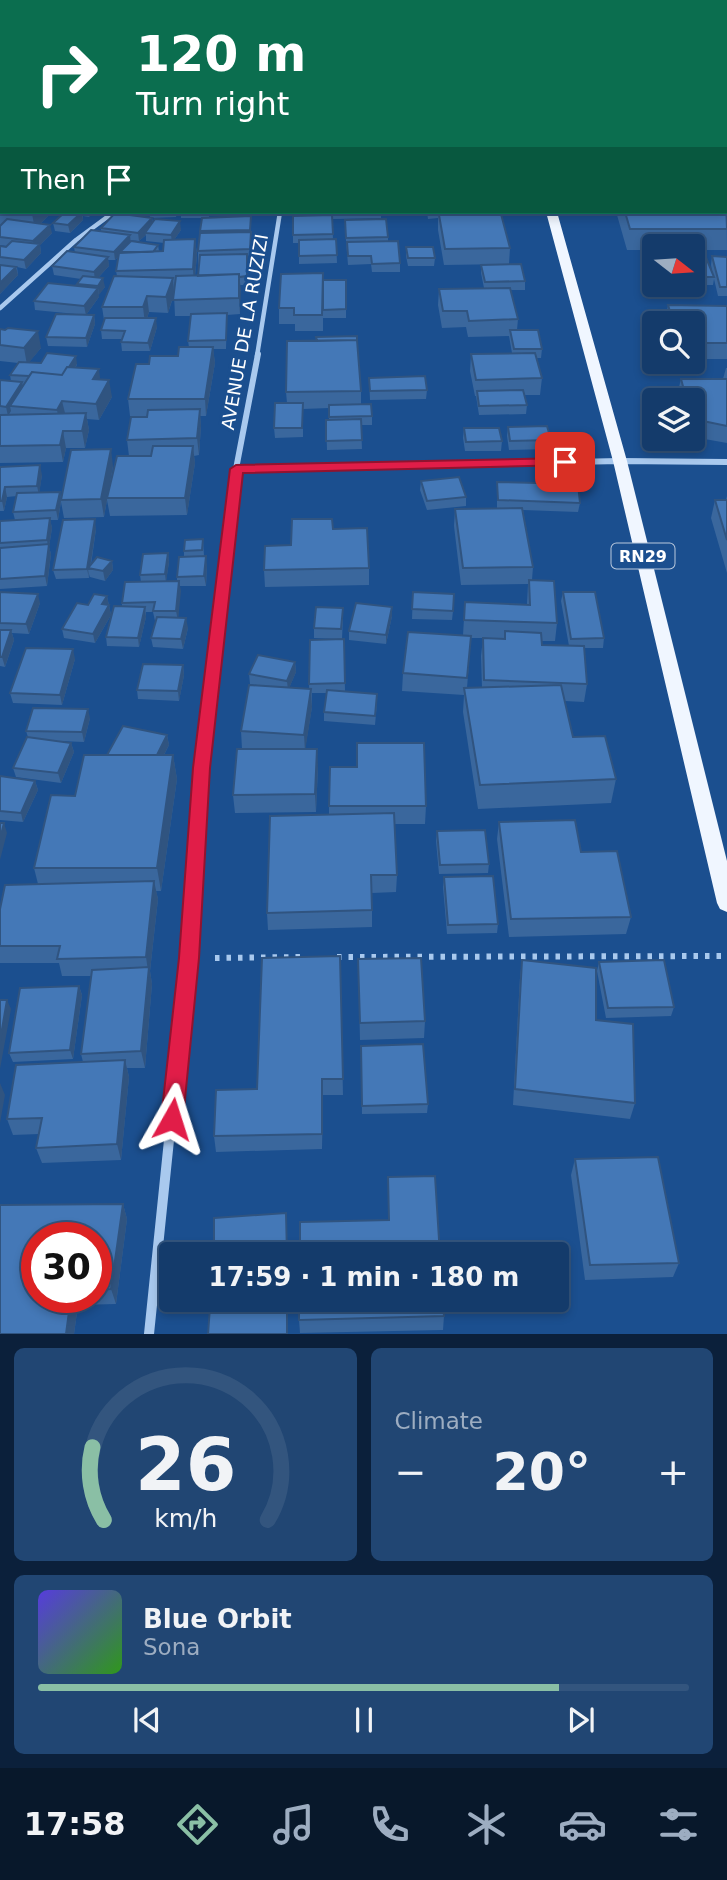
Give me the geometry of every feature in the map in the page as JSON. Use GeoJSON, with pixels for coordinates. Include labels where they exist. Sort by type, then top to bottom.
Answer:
{"type":"FeatureCollection","features":[{"type":"Feature","properties":{"kind":"main road","name":"RN29"},"geometry":{"type":"LineString","coordinates":[[552,214],[620,461],[727,903]]}},
{"type":"Feature","properties":{"kind":"street"},"geometry":{"type":"LineString","coordinates":[[0,308],[76,240],[111,214]]}},
{"type":"Feature","properties":{"kind":"street","name":"AVENUE DE LA RUZIZI"},"geometry":{"type":"LineString","coordinates":[[149,1334],[189,958],[202,768],[236,469],[269,295],[280,214]]}},
{"type":"Feature","properties":{"kind":"street"},"geometry":{"type":"LineString","coordinates":[[236,469],[620,461],[727,462]]}},
{"type":"Feature","properties":{"kind":"path"},"geometry":{"type":"LineString","coordinates":[[327,957],[727,956]]}},
{"type":"Feature","properties":{"kind":"path"},"geometry":{"type":"LineString","coordinates":[[189,958],[313,957]]}},
{"type":"Feature","properties":{"kind":"building"},"geometry":{"type":"Polygon","coordinates":[[[63,214],[80,214],[68,225],[53,223],[63,214]]]}},
{"type":"Feature","properties":{"kind":"building"},"geometry":{"type":"Polygon","coordinates":[[[114,214],[152,218],[138,233],[101,228],[114,214]]]}},
{"type":"Feature","properties":{"kind":"building"},"geometry":{"type":"Polygon","coordinates":[[[501,214],[510,248],[445,249],[439,215],[501,214]]]}},
{"type":"Feature","properties":{"kind":"building"},"geometry":{"type":"Polygon","coordinates":[[[626,214],[726,214],[727,229],[630,229],[626,214]]]}},
{"type":"Feature","properties":{"kind":"building"},"geometry":{"type":"Polygon","coordinates":[[[332,215],[333,234],[293,235],[293,216],[332,215]]]}},
{"type":"Feature","properties":{"kind":"building"},"geometry":{"type":"Polygon","coordinates":[[[251,216],[250,230],[200,231],[202,218],[251,216]]]}},
{"type":"Feature","properties":{"kind":"building"},"geometry":{"type":"Polygon","coordinates":[[[7,219],[50,225],[33,241],[0,237],[0,226],[7,219]]]}},
{"type":"Feature","properties":{"kind":"building"},"geometry":{"type":"Polygon","coordinates":[[[155,219],[180,221],[171,235],[145,233],[155,219]]]}},
{"type":"Feature","properties":{"kind":"building"},"geometry":{"type":"Polygon","coordinates":[[[386,219],[388,237],[346,238],[345,220],[386,219]]]}},
{"type":"Feature","properties":{"kind":"building"},"geometry":{"type":"Polygon","coordinates":[[[91,230],[130,235],[114,252],[74,247],[91,230]]]}},
{"type":"Feature","properties":{"kind":"building"},"geometry":{"type":"Polygon","coordinates":[[[251,232],[250,249],[198,251],[200,233],[251,232]]]}},
{"type":"Feature","properties":{"kind":"building"},"geometry":{"type":"Polygon","coordinates":[[[195,239],[193,269],[116,271],[119,253],[163,251],[164,240],[195,239]]]}},
{"type":"Feature","properties":{"kind":"building"},"geometry":{"type":"Polygon","coordinates":[[[336,239],[337,255],[299,256],[299,240],[336,239]]]}},
{"type":"Feature","properties":{"kind":"building"},"geometry":{"type":"Polygon","coordinates":[[[12,241],[40,244],[24,260],[0,257],[0,246],[6,247],[12,241]]]}},
{"type":"Feature","properties":{"kind":"building"},"geometry":{"type":"Polygon","coordinates":[[[131,241],[158,245],[153,252],[120,252],[131,241]]]}},
{"type":"Feature","properties":{"kind":"building"},"geometry":{"type":"Polygon","coordinates":[[[398,241],[400,263],[372,264],[371,256],[348,256],[347,242],[398,241]]]}},
{"type":"Feature","properties":{"kind":"building"},"geometry":{"type":"Polygon","coordinates":[[[406,247],[433,247],[435,258],[408,258],[406,247]]]}},
{"type":"Feature","properties":{"kind":"building"},"geometry":{"type":"Polygon","coordinates":[[[67,251],[108,257],[94,272],[52,266],[67,251]]]}},
{"type":"Feature","properties":{"kind":"building"},"geometry":{"type":"Polygon","coordinates":[[[247,254],[247,276],[198,276],[200,255],[247,254]]]}},
{"type":"Feature","properties":{"kind":"building"},"geometry":{"type":"Polygon","coordinates":[[[705,255],[714,277],[705,277],[705,255]]]}},
{"type":"Feature","properties":{"kind":"building"},"geometry":{"type":"Polygon","coordinates":[[[712,256],[727,257],[727,287],[720,287],[712,256]]]}},
{"type":"Feature","properties":{"kind":"building"},"geometry":{"type":"Polygon","coordinates":[[[521,264],[525,281],[485,282],[481,265],[521,264]]]}},
{"type":"Feature","properties":{"kind":"building"},"geometry":{"type":"Polygon","coordinates":[[[0,265],[16,267],[0,283],[0,265]]]}},
{"type":"Feature","properties":{"kind":"building"},"geometry":{"type":"Polygon","coordinates":[[[323,273],[322,315],[294,315],[294,308],[279,308],[281,274],[323,273]]]}},
{"type":"Feature","properties":{"kind":"building"},"geometry":{"type":"Polygon","coordinates":[[[239,274],[239,298],[173,300],[176,276],[239,274]]]}},
{"type":"Feature","properties":{"kind":"building"},"geometry":{"type":"Polygon","coordinates":[[[83,276],[103,278],[98,286],[77,284],[83,276]]]}},
{"type":"Feature","properties":{"kind":"building"},"geometry":{"type":"Polygon","coordinates":[[[114,276],[173,278],[166,297],[147,296],[143,307],[102,307],[114,276]]]}},
{"type":"Feature","properties":{"kind":"building"},"geometry":{"type":"Polygon","coordinates":[[[323,280],[346,280],[346,309],[323,310],[323,280]]]}},
{"type":"Feature","properties":{"kind":"building"},"geometry":{"type":"Polygon","coordinates":[[[48,283],[98,288],[84,306],[34,301],[48,283]]]}},
{"type":"Feature","properties":{"kind":"building"},"geometry":{"type":"Polygon","coordinates":[[[510,288],[518,319],[469,321],[467,311],[443,311],[439,289],[510,288]]]}},
{"type":"Feature","properties":{"kind":"building"},"geometry":{"type":"Polygon","coordinates":[[[668,305],[727,306],[727,343],[705,343],[705,311],[670,311],[668,305]]]}},
{"type":"Feature","properties":{"kind":"building"},"geometry":{"type":"Polygon","coordinates":[[[227,313],[226,340],[188,341],[191,314],[227,313]]]}},
{"type":"Feature","properties":{"kind":"building"},"geometry":{"type":"Polygon","coordinates":[[[56,314],[94,315],[86,338],[46,337],[56,314]]]}},
{"type":"Feature","properties":{"kind":"building"},"geometry":{"type":"Polygon","coordinates":[[[105,318],[156,318],[148,343],[121,342],[125,331],[101,330],[105,318]]]}},
{"type":"Feature","properties":{"kind":"building"},"geometry":{"type":"Polygon","coordinates":[[[0,329],[38,331],[24,348],[0,345],[0,329]]]}},
{"type":"Feature","properties":{"kind":"building"},"geometry":{"type":"Polygon","coordinates":[[[510,330],[538,330],[542,349],[514,349],[510,330]]]}},
{"type":"Feature","properties":{"kind":"building"},"geometry":{"type":"Polygon","coordinates":[[[357,336],[357,340],[317,341],[316,337],[357,336]]]}},
{"type":"Feature","properties":{"kind":"building"},"geometry":{"type":"Polygon","coordinates":[[[357,340],[361,391],[286,392],[287,341],[357,340]]]}},
{"type":"Feature","properties":{"kind":"building"},"geometry":{"type":"Polygon","coordinates":[[[179,347],[213,347],[205,399],[128,399],[136,364],[149,364],[150,356],[178,356],[179,347]]]}},
{"type":"Feature","properties":{"kind":"building"},"geometry":{"type":"Polygon","coordinates":[[[47,353],[76,356],[62,375],[32,372],[29,376],[10,375],[19,362],[41,363],[47,353]]]}},
{"type":"Feature","properties":{"kind":"building"},"geometry":{"type":"Polygon","coordinates":[[[535,353],[542,378],[476,380],[471,354],[535,353]]]}},
{"type":"Feature","properties":{"kind":"building"},"geometry":{"type":"Polygon","coordinates":[[[67,367],[99,369],[93,379],[109,380],[96,404],[62,401],[57,410],[10,406],[32,372],[62,375],[67,367]]]}},
{"type":"Feature","properties":{"kind":"building"},"geometry":{"type":"Polygon","coordinates":[[[425,376],[427,390],[370,391],[369,378],[425,376]]]}},
{"type":"Feature","properties":{"kind":"building"},"geometry":{"type":"Polygon","coordinates":[[[681,379],[727,379],[727,426],[705,421],[705,388],[683,388],[681,379]]]}},
{"type":"Feature","properties":{"kind":"building"},"geometry":{"type":"Polygon","coordinates":[[[0,380],[22,382],[6,407],[0,406],[0,380]]]}},
{"type":"Feature","properties":{"kind":"building"},"geometry":{"type":"Polygon","coordinates":[[[523,390],[527,405],[479,406],[477,391],[523,390]]]}},
{"type":"Feature","properties":{"kind":"building"},"geometry":{"type":"Polygon","coordinates":[[[275,403],[303,403],[302,428],[274,428],[275,403]]]}},
{"type":"Feature","properties":{"kind":"building"},"geometry":{"type":"Polygon","coordinates":[[[371,404],[372,416],[329,417],[329,405],[371,404]]]}},
{"type":"Feature","properties":{"kind":"building"},"geometry":{"type":"Polygon","coordinates":[[[200,409],[197,438],[127,440],[131,417],[147,417],[148,410],[200,409]]]}},
{"type":"Feature","properties":{"kind":"building"},"geometry":{"type":"Polygon","coordinates":[[[86,413],[82,431],[63,431],[60,445],[0,446],[0,415],[86,413]]]}},
{"type":"Feature","properties":{"kind":"building"},"geometry":{"type":"Polygon","coordinates":[[[361,419],[362,440],[326,441],[326,420],[361,419]]]}},
{"type":"Feature","properties":{"kind":"building"},"geometry":{"type":"Polygon","coordinates":[[[547,426],[551,440],[510,441],[508,427],[547,426]]]}},
{"type":"Feature","properties":{"kind":"building"},"geometry":{"type":"Polygon","coordinates":[[[464,428],[499,428],[502,441],[466,442],[464,428]]]}},
{"type":"Feature","properties":{"kind":"building"},"geometry":{"type":"Polygon","coordinates":[[[153,446],[193,446],[185,498],[107,498],[117,456],[151,456],[153,446]]]}},
{"type":"Feature","properties":{"kind":"building"},"geometry":{"type":"Polygon","coordinates":[[[111,449],[101,499],[61,500],[71,450],[111,449]]]}},
{"type":"Feature","properties":{"kind":"building"},"geometry":{"type":"Polygon","coordinates":[[[40,465],[37,486],[5,487],[0,501],[0,467],[40,465]]]}},
{"type":"Feature","properties":{"kind":"building"},"geometry":{"type":"Polygon","coordinates":[[[459,477],[466,497],[427,501],[421,481],[459,477]]]}},
{"type":"Feature","properties":{"kind":"building"},"geometry":{"type":"Polygon","coordinates":[[[497,482],[578,484],[580,503],[498,500],[497,482]]]}},
{"type":"Feature","properties":{"kind":"building"},"geometry":{"type":"Polygon","coordinates":[[[60,492],[56,510],[13,512],[17,493],[60,492]]]}},
{"type":"Feature","properties":{"kind":"building"},"geometry":{"type":"Polygon","coordinates":[[[715,500],[727,500],[727,540],[715,500]]]}},
{"type":"Feature","properties":{"kind":"building"},"geometry":{"type":"Polygon","coordinates":[[[522,508],[533,567],[463,568],[455,509],[522,508]]]}},
{"type":"Feature","properties":{"kind":"building"},"geometry":{"type":"Polygon","coordinates":[[[50,518],[47,540],[0,543],[0,521],[50,518]]]}},
{"type":"Feature","properties":{"kind":"building"},"geometry":{"type":"Polygon","coordinates":[[[95,519],[87,569],[53,570],[63,520],[95,519]]]}},
{"type":"Feature","properties":{"kind":"building"},"geometry":{"type":"Polygon","coordinates":[[[292,519],[332,519],[333,529],[367,528],[369,568],[264,570],[265,546],[291,545],[292,519]]]}},
{"type":"Feature","properties":{"kind":"building"},"geometry":{"type":"Polygon","coordinates":[[[203,539],[202,550],[184,551],[185,540],[203,539]]]}},
{"type":"Feature","properties":{"kind":"building"},"geometry":{"type":"Polygon","coordinates":[[[49,544],[45,576],[0,579],[0,548],[49,544]]]}},
{"type":"Feature","properties":{"kind":"building"},"geometry":{"type":"Polygon","coordinates":[[[168,553],[165,574],[140,575],[143,554],[168,553]]]}},
{"type":"Feature","properties":{"kind":"building"},"geometry":{"type":"Polygon","coordinates":[[[206,556],[204,576],[177,577],[179,557],[206,556]]]}},
{"type":"Feature","properties":{"kind":"building"},"geometry":{"type":"Polygon","coordinates":[[[97,557],[112,561],[103,571],[88,568],[97,557]]]}},
{"type":"Feature","properties":{"kind":"building"},"geometry":{"type":"Polygon","coordinates":[[[529,580],[554,581],[557,623],[464,620],[465,602],[530,605],[529,580]]]}},
{"type":"Feature","properties":{"kind":"building"},"geometry":{"type":"Polygon","coordinates":[[[179,581],[176,611],[153,611],[155,602],[122,603],[125,582],[179,581]]]}},
{"type":"Feature","properties":{"kind":"building"},"geometry":{"type":"Polygon","coordinates":[[[0,592],[38,594],[26,624],[0,623],[0,592]]]}},
{"type":"Feature","properties":{"kind":"building"},"geometry":{"type":"Polygon","coordinates":[[[413,592],[454,594],[453,611],[412,609],[413,592]]]}},
{"type":"Feature","properties":{"kind":"building"},"geometry":{"type":"Polygon","coordinates":[[[563,592],[595,592],[604,638],[571,639],[563,592]]]}},
{"type":"Feature","properties":{"kind":"building"},"geometry":{"type":"Polygon","coordinates":[[[94,594],[107,596],[102,604],[109,605],[93,634],[62,629],[77,603],[88,605],[94,594]]]}},
{"type":"Feature","properties":{"kind":"building"},"geometry":{"type":"Polygon","coordinates":[[[356,603],[392,607],[386,635],[349,631],[356,603]]]}},
{"type":"Feature","properties":{"kind":"building"},"geometry":{"type":"Polygon","coordinates":[[[114,606],[145,607],[138,638],[106,637],[114,606]]]}},
{"type":"Feature","properties":{"kind":"building"},"geometry":{"type":"Polygon","coordinates":[[[316,607],[343,608],[341,629],[314,628],[316,607]]]}},
{"type":"Feature","properties":{"kind":"building"},"geometry":{"type":"Polygon","coordinates":[[[157,617],[186,618],[181,639],[151,638],[157,617]]]}},
{"type":"Feature","properties":{"kind":"building"},"geometry":{"type":"Polygon","coordinates":[[[0,630],[11,630],[2,657],[0,657],[0,630]]]}},
{"type":"Feature","properties":{"kind":"building"},"geometry":{"type":"Polygon","coordinates":[[[505,631],[541,633],[542,645],[584,646],[587,684],[484,680],[483,638],[505,639],[505,631]]]}},
{"type":"Feature","properties":{"kind":"building"},"geometry":{"type":"Polygon","coordinates":[[[408,632],[471,636],[467,678],[403,673],[408,632]]]}},
{"type":"Feature","properties":{"kind":"building"},"geometry":{"type":"Polygon","coordinates":[[[344,639],[345,683],[309,684],[310,640],[344,639]]]}},
{"type":"Feature","properties":{"kind":"building"},"geometry":{"type":"Polygon","coordinates":[[[26,648],[73,649],[60,695],[10,693],[26,648]]]}},
{"type":"Feature","properties":{"kind":"building"},"geometry":{"type":"Polygon","coordinates":[[[258,655],[295,662],[287,681],[249,674],[258,655]]]}},
{"type":"Feature","properties":{"kind":"building"},"geometry":{"type":"Polygon","coordinates":[[[143,664],[183,665],[178,691],[137,690],[143,664]]]}},
{"type":"Feature","properties":{"kind":"building"},"geometry":{"type":"Polygon","coordinates":[[[249,685],[311,689],[304,735],[241,731],[249,685]]]}},
{"type":"Feature","properties":{"kind":"building"},"geometry":{"type":"Polygon","coordinates":[[[561,685],[573,737],[605,736],[616,779],[480,785],[464,688],[561,685]]]}},
{"type":"Feature","properties":{"kind":"building"},"geometry":{"type":"Polygon","coordinates":[[[327,690],[377,694],[375,716],[324,712],[327,690]]]}},
{"type":"Feature","properties":{"kind":"building"},"geometry":{"type":"Polygon","coordinates":[[[33,708],[88,709],[82,732],[26,731],[33,708]]]}},
{"type":"Feature","properties":{"kind":"building"},"geometry":{"type":"Polygon","coordinates":[[[123,726],[167,735],[157,755],[107,755],[123,726]]]}},
{"type":"Feature","properties":{"kind":"building"},"geometry":{"type":"Polygon","coordinates":[[[27,737],[71,743],[58,773],[13,768],[27,737]]]}},
{"type":"Feature","properties":{"kind":"building"},"geometry":{"type":"Polygon","coordinates":[[[357,743],[424,743],[426,806],[329,806],[330,767],[357,767],[357,743]]]}},
{"type":"Feature","properties":{"kind":"building"},"geometry":{"type":"Polygon","coordinates":[[[237,749],[317,749],[315,794],[233,795],[237,749]]]}},
{"type":"Feature","properties":{"kind":"building"},"geometry":{"type":"Polygon","coordinates":[[[84,755],[173,755],[157,868],[34,868],[51,795],[75,796],[84,755]]]}},
{"type":"Feature","properties":{"kind":"building"},"geometry":{"type":"Polygon","coordinates":[[[0,776],[35,781],[21,813],[0,811],[0,776]]]}},
{"type":"Feature","properties":{"kind":"building"},"geometry":{"type":"Polygon","coordinates":[[[394,813],[397,875],[371,875],[372,910],[267,913],[270,816],[394,813]]]}},
{"type":"Feature","properties":{"kind":"building"},"geometry":{"type":"Polygon","coordinates":[[[575,820],[581,852],[617,851],[631,917],[511,919],[499,822],[575,820]]]}},
{"type":"Feature","properties":{"kind":"building"},"geometry":{"type":"Polygon","coordinates":[[[0,823],[4,823],[0,839],[0,823]]]}},
{"type":"Feature","properties":{"kind":"building"},"geometry":{"type":"Polygon","coordinates":[[[485,830],[489,864],[440,865],[437,831],[485,830]]]}},
{"type":"Feature","properties":{"kind":"building"},"geometry":{"type":"Polygon","coordinates":[[[493,876],[498,924],[448,925],[444,877],[493,876]]]}},
{"type":"Feature","properties":{"kind":"building"},"geometry":{"type":"Polygon","coordinates":[[[154,881],[146,957],[57,959],[60,946],[0,946],[0,909],[5,885],[154,881]]]}},
{"type":"Feature","properties":{"kind":"building"},"geometry":{"type":"Polygon","coordinates":[[[340,956],[343,1079],[322,1079],[322,1134],[214,1136],[216,1090],[257,1089],[262,958],[340,956]]]}},
{"type":"Feature","properties":{"kind":"building"},"geometry":{"type":"Polygon","coordinates":[[[421,958],[425,1021],[360,1023],[358,959],[421,958]]]}},
{"type":"Feature","properties":{"kind":"building"},"geometry":{"type":"Polygon","coordinates":[[[522,960],[596,968],[596,1020],[633,1024],[635,1103],[515,1089],[522,960]]]}},
{"type":"Feature","properties":{"kind":"building"},"geometry":{"type":"Polygon","coordinates":[[[664,960],[674,1007],[608,1008],[599,962],[664,960]]]}},
{"type":"Feature","properties":{"kind":"building"},"geometry":{"type":"Polygon","coordinates":[[[149,967],[141,1051],[81,1054],[92,970],[149,967]]]}},
{"type":"Feature","properties":{"kind":"building"},"geometry":{"type":"Polygon","coordinates":[[[79,986],[70,1050],[9,1053],[20,988],[79,986]]]}},
{"type":"Feature","properties":{"kind":"building"},"geometry":{"type":"Polygon","coordinates":[[[0,1000],[7,1000],[0,1041],[0,1000]]]}},
{"type":"Feature","properties":{"kind":"building"},"geometry":{"type":"Polygon","coordinates":[[[423,1044],[428,1104],[362,1106],[361,1046],[423,1044]]]}},
{"type":"Feature","properties":{"kind":"building"},"geometry":{"type":"Polygon","coordinates":[[[125,1060],[117,1144],[36,1148],[42,1118],[7,1119],[16,1065],[125,1060]]]}},
{"type":"Feature","properties":{"kind":"building"},"geometry":{"type":"Polygon","coordinates":[[[658,1157],[679,1263],[590,1265],[575,1159],[658,1157]]]}},
{"type":"Feature","properties":{"kind":"building"},"geometry":{"type":"Polygon","coordinates":[[[435,1176],[439,1242],[300,1242],[300,1222],[389,1220],[388,1177],[435,1176]]]}},
{"type":"Feature","properties":{"kind":"building"},"geometry":{"type":"Polygon","coordinates":[[[123,1204],[112,1282],[112,1222],[21,1222],[21,1313],[69,1313],[66,1334],[0,1334],[0,1205],[123,1204]]]}},
{"type":"Feature","properties":{"kind":"building"},"geometry":{"type":"Polygon","coordinates":[[[286,1213],[287,1242],[214,1242],[214,1218],[286,1213]]]}},
{"type":"Feature","properties":{"kind":"building"},"geometry":{"type":"Polygon","coordinates":[[[210,1312],[287,1312],[287,1334],[208,1334],[210,1312]]]}},
{"type":"Feature","properties":{"kind":"building"},"geometry":{"type":"Polygon","coordinates":[[[299,1312],[444,1312],[444,1316],[299,1320],[299,1312]]]}},
{"type":"Feature","properties":{"kind":"route"},"geometry":{"type":"LineString","coordinates":[[172,1119],[189,958],[202,768],[236,469],[565,462]]}}]}
